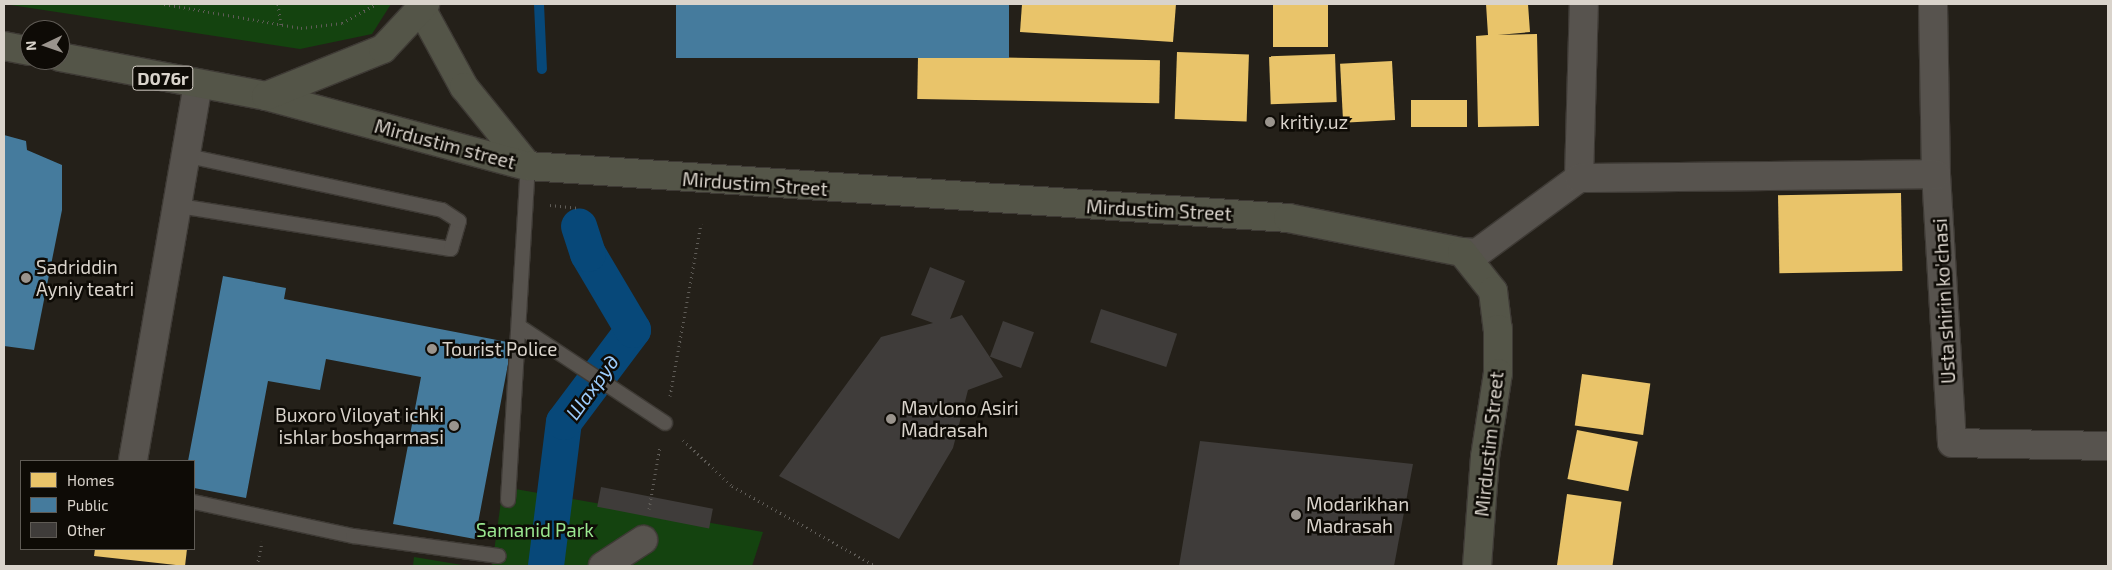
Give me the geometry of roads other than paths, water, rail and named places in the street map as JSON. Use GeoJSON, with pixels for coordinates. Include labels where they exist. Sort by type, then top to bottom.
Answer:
{"type":"FeatureCollection","features":[{"type":"Feature","properties":{"kind":"main road"},"geometry":{"type":"LineString","coordinates":[[266,96],[383,49],[423,7]]}},
{"type":"Feature","properties":{"kind":"main road","name":"Mirdustim street"},"geometry":{"type":"LineString","coordinates":[[423,7],[464,87],[528,166]]}},
{"type":"Feature","properties":{"kind":"main road"},"geometry":{"type":"LineString","coordinates":[[4,46],[20,49]]}},
{"type":"Feature","properties":{"kind":"main road","name":"D076r"},"geometry":{"type":"LineString","coordinates":[[70,59],[198,85],[266,96]]}},
{"type":"Feature","properties":{"kind":"main road","name":"Mirdustim street"},"geometry":{"type":"LineString","coordinates":[[266,96],[528,166]]}},
{"type":"Feature","properties":{"kind":"main road","name":"Mirdustim Street"},"geometry":{"type":"LineString","coordinates":[[528,166],[1288,218],[1462,252],[1493,291],[1498,329],[1498,373],[1485,457],[1477,566]]}},
{"type":"Feature","properties":{"kind":"street"},"geometry":{"type":"LineString","coordinates":[[1580,178],[1584,4]]}},
{"type":"Feature","properties":{"kind":"street","name":"Usta shirin ko'chasi"},"geometry":{"type":"LineString","coordinates":[[1933,4],[1936,174],[1952,443],[2108,446]]}},
{"type":"Feature","properties":{"kind":"street"},"geometry":{"type":"LineString","coordinates":[[134,460],[179,206],[198,85]]}},
{"type":"Feature","properties":{"kind":"street"},"geometry":{"type":"LineString","coordinates":[[1462,252],[1477,253],[1580,178],[1936,174]]}},
{"type":"Feature","properties":{"kind":"street"},"geometry":{"type":"LineString","coordinates":[[603,566],[643,540]]}},
{"type":"Feature","properties":{"kind":"lane"},"geometry":{"type":"LineString","coordinates":[[179,206],[451,249],[459,221],[442,210],[187,156]]}},
{"type":"Feature","properties":{"kind":"lane"},"geometry":{"type":"LineString","coordinates":[[508,500],[520,327],[528,166]]}},
{"type":"Feature","properties":{"kind":"lane"},"geometry":{"type":"LineString","coordinates":[[520,327],[665,423]]}},
{"type":"Feature","properties":{"kind":"lane"},"geometry":{"type":"LineString","coordinates":[[195,502],[353,536],[499,556]]}},
{"type":"Feature","properties":{"kind":"waterway"},"geometry":{"type":"LineString","coordinates":[[539,4],[542,69]]}},
{"type":"Feature","properties":{"kind":"waterway","name":"Шахруд"},"geometry":{"type":"LineString","coordinates":[[546,566],[564,422],[633,330],[588,254],[579,226]]}},
{"type":"Feature","properties":{"kind":"place","name":"kritiy.uz"},"geometry":{"type":"Point","coordinates":[1270,122]}},
{"type":"Feature","properties":{"kind":"place","name":"Sadriddin Ayniy teatri"},"geometry":{"type":"Point","coordinates":[26,278]}},
{"type":"Feature","properties":{"kind":"place","name":"Tourist Police"},"geometry":{"type":"Point","coordinates":[432,349]}},
{"type":"Feature","properties":{"kind":"place","name":"Mavlono Asiri Madrasah"},"geometry":{"type":"Point","coordinates":[891,419]}},
{"type":"Feature","properties":{"kind":"place","name":"Buxoro Viloyat ichki ishlar boshqarmasi"},"geometry":{"type":"Point","coordinates":[454,426]}},
{"type":"Feature","properties":{"kind":"place","name":"Modarikhan Madrasah"},"geometry":{"type":"Point","coordinates":[1296,515]}},
{"type":"Feature","properties":{"kind":"park label","name":"Samanid Park"},"geometry":{"type":"Point","coordinates":[535,530]}}]}
